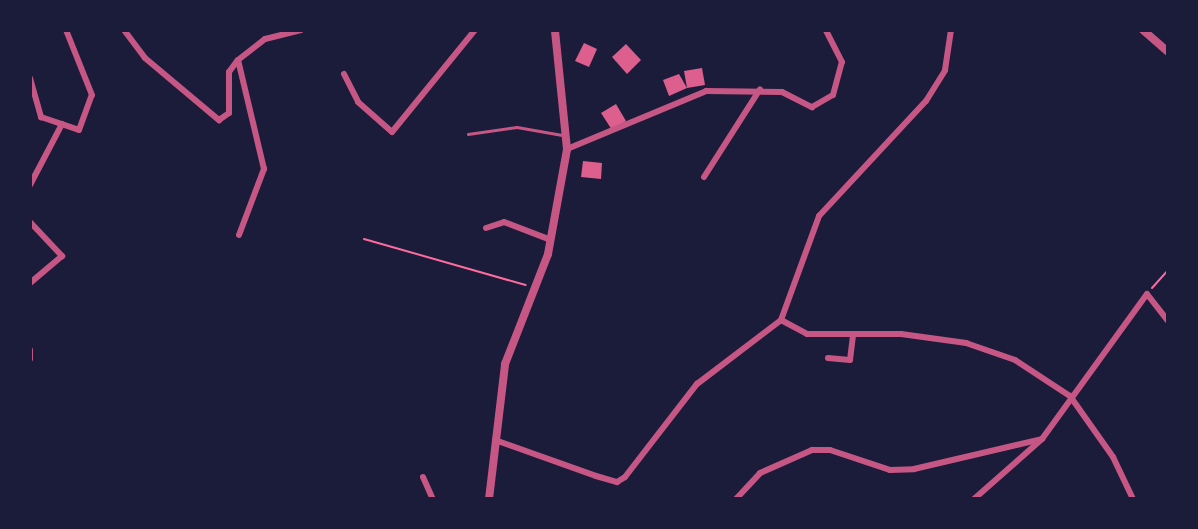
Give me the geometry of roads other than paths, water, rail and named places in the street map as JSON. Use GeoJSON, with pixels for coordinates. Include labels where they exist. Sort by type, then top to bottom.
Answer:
{"type":"FeatureCollection","features":[{"type":"Feature","properties":{"kind":"street"},"geometry":{"type":"LineString","coordinates":[[30,78],[41,117],[79,130],[92,95],[66,30]]}},
{"type":"Feature","properties":{"kind":"street"},"geometry":{"type":"LineString","coordinates":[[124,30],[145,58],[219,120],[229,113],[229,72],[238,60],[265,39],[300,30]]}},
{"type":"Feature","properties":{"kind":"street"},"geometry":{"type":"LineString","coordinates":[[344,74],[358,102],[392,132],[475,30]]}},
{"type":"Feature","properties":{"kind":"street"},"geometry":{"type":"LineString","coordinates":[[479,499],[489,498],[505,365],[551,240],[567,149],[555,30]]}},
{"type":"Feature","properties":{"kind":"street"},"geometry":{"type":"LineString","coordinates":[[567,149],[635,123],[666,103],[705,91],[760,89],[812,107],[833,95],[842,62],[826,30]]}},
{"type":"Feature","properties":{"kind":"street"},"geometry":{"type":"LineString","coordinates":[[495,440],[617,482],[697,384],[781,320],[819,215],[926,101],[945,70],[951,30]]}},
{"type":"Feature","properties":{"kind":"street"},"geometry":{"type":"LineString","coordinates":[[1143,30],[1168,52]]}},
{"type":"Feature","properties":{"kind":"street"},"geometry":{"type":"LineString","coordinates":[[238,60],[264,169],[239,234]]}},
{"type":"Feature","properties":{"kind":"street"},"geometry":{"type":"LineString","coordinates":[[704,177],[760,89]]}},
{"type":"Feature","properties":{"kind":"street"},"geometry":{"type":"LineString","coordinates":[[30,185],[62,124]]}},
{"type":"Feature","properties":{"kind":"street"},"geometry":{"type":"LineString","coordinates":[[30,222],[62,256],[30,283]]}},
{"type":"Feature","properties":{"kind":"street"},"geometry":{"type":"LineString","coordinates":[[485,228],[504,222],[551,240]]}},
{"type":"Feature","properties":{"kind":"street"},"geometry":{"type":"LineString","coordinates":[[974,499],[1042,439],[1070,396],[1147,293],[1168,321]]}},
{"type":"Feature","properties":{"kind":"street"},"geometry":{"type":"LineString","coordinates":[[781,320],[807,334],[966,343],[1015,360],[1070,396],[1113,457],[1133,499]]}},
{"type":"Feature","properties":{"kind":"street"},"geometry":{"type":"LineString","coordinates":[[828,358],[850,360],[853,335]]}},
{"type":"Feature","properties":{"kind":"street"},"geometry":{"type":"LineString","coordinates":[[30,350],[30,359]]}},
{"type":"Feature","properties":{"kind":"street"},"geometry":{"type":"LineString","coordinates":[[736,499],[760,473],[812,450],[890,470],[914,469],[1042,439]]}},
{"type":"Feature","properties":{"kind":"street"},"geometry":{"type":"LineString","coordinates":[[423,477],[433,499]]}},
{"type":"Feature","properties":{"kind":"lane"},"geometry":{"type":"LineString","coordinates":[[468,134],[517,127],[566,135]]}}]}
